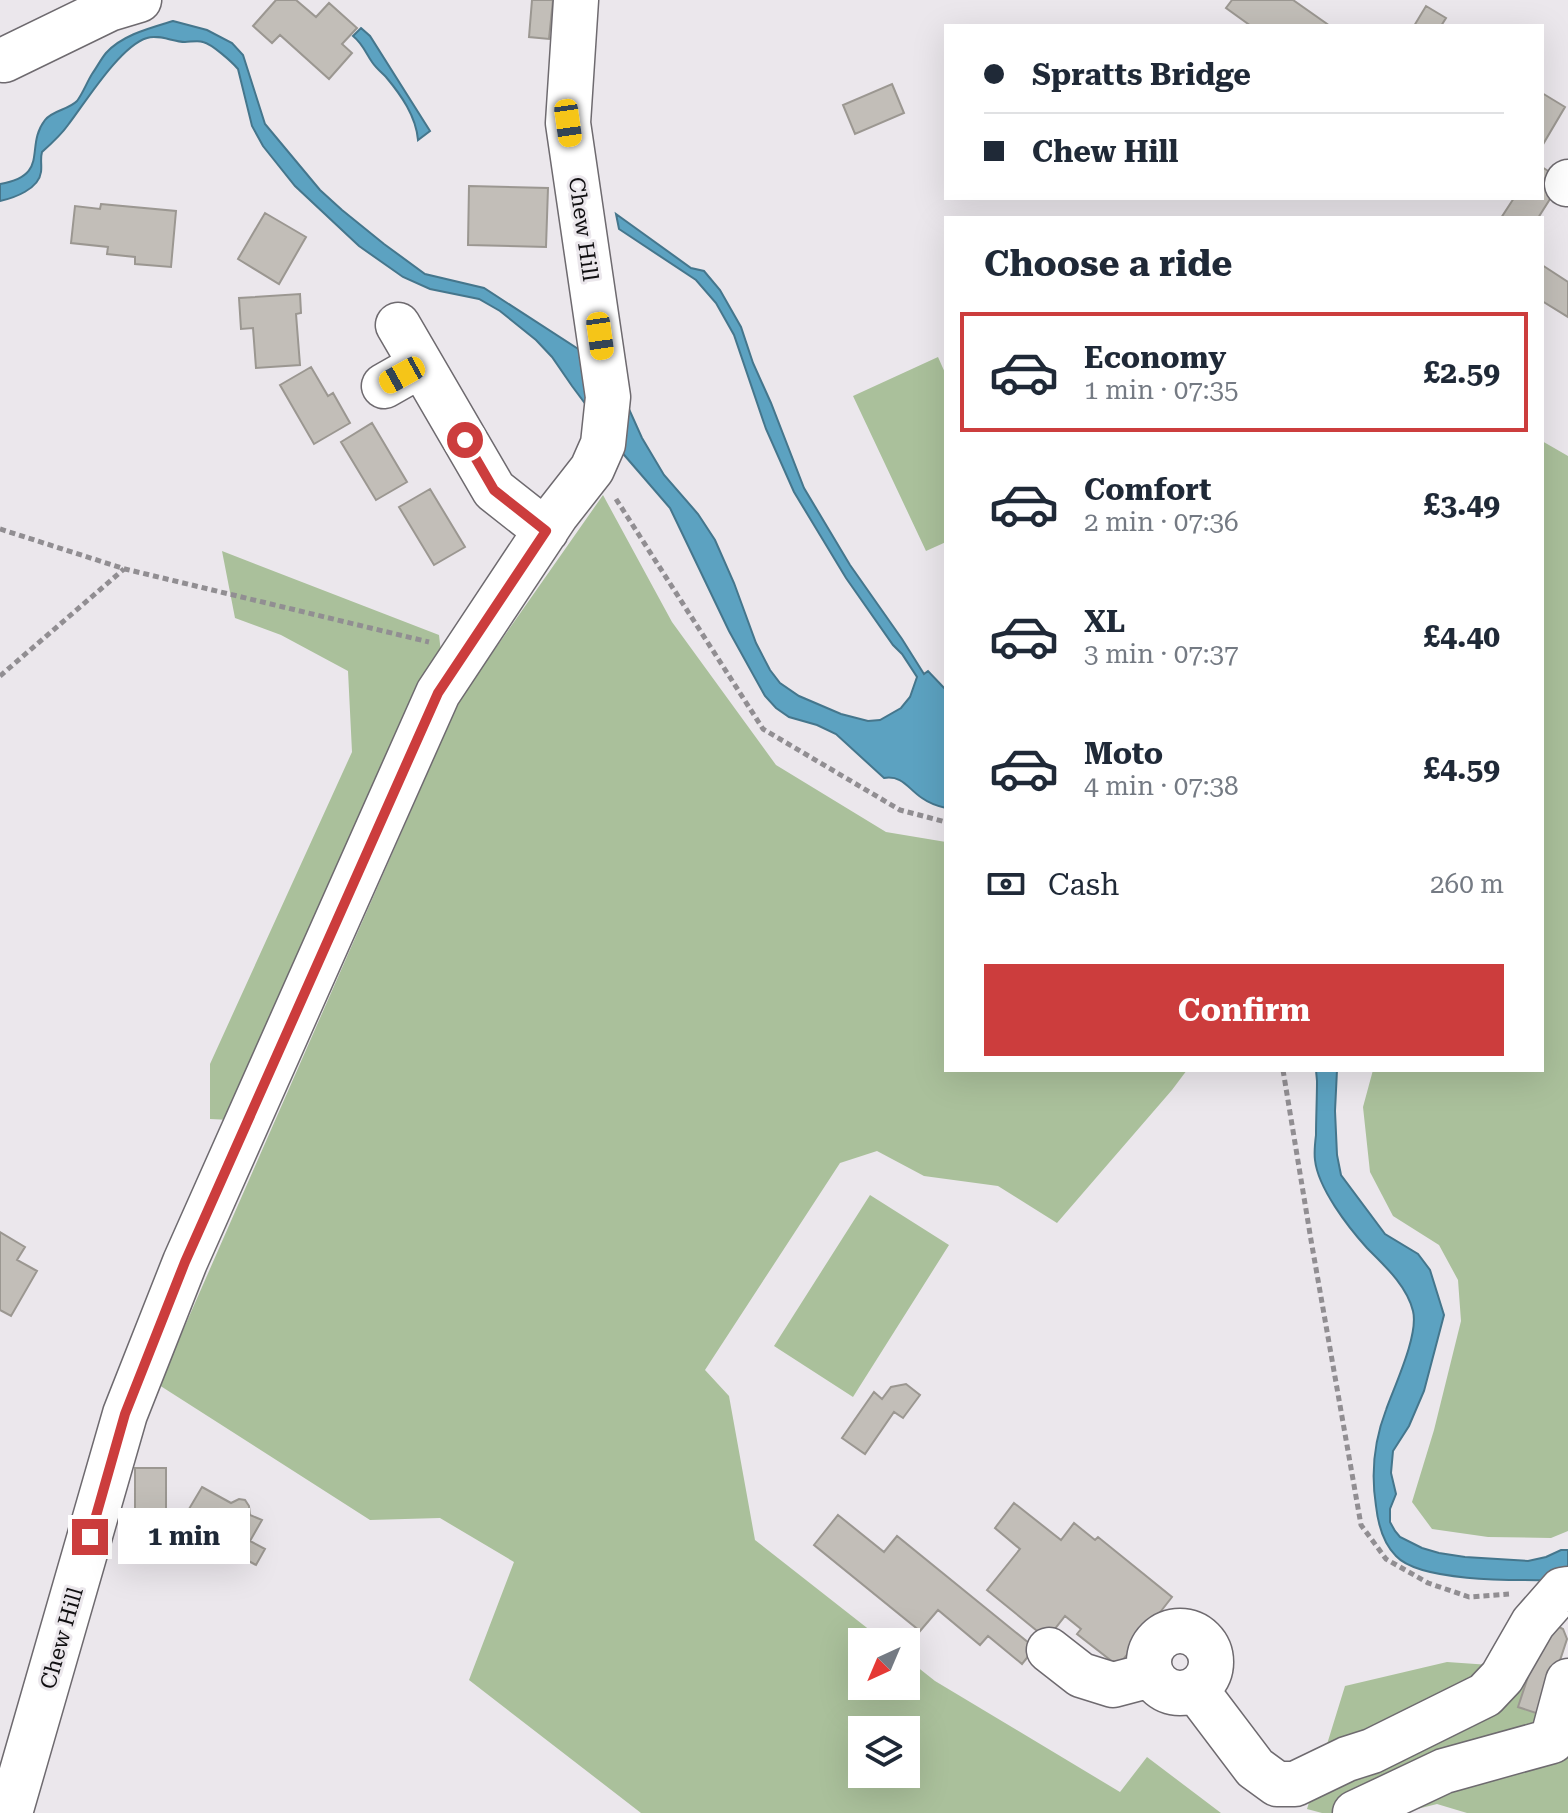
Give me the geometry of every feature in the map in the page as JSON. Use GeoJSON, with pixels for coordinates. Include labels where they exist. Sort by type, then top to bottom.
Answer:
{"type":"FeatureCollection","features":[{"type":"Feature","properties":{"kind":"street"},"geometry":{"type":"LineString","coordinates":[[4,60],[109,9],[139,0]]}},
{"type":"Feature","properties":{"kind":"street","name":"Chew Hill"},"geometry":{"type":"LineString","coordinates":[[10,1813],[125,1414],[185,1262],[438,693],[546,531],[587,476],[603,444],[608,397],[568,123],[576,0]]}},
{"type":"Feature","properties":{"kind":"street"},"geometry":{"type":"LineString","coordinates":[[398,325],[402,375],[494,490],[546,531]]}},
{"type":"Feature","properties":{"kind":"street"},"geometry":{"type":"LineString","coordinates":[[1196,1690],[1255,1768],[1277,1784],[1295,1784],[1347,1759],[1372,1751],[1485,1695],[1502,1677],[1533,1623],[1565,1590]]}},
{"type":"Feature","properties":{"kind":"street"},"geometry":{"type":"LineString","coordinates":[[1172,1631],[1190,1632],[1205,1642],[1212,1659],[1208,1677],[1196,1690],[1179,1694],[1162,1688],[1151,1675],[1149,1656],[1157,1640],[1172,1631]]}},
{"type":"Feature","properties":{"kind":"street"},"geometry":{"type":"LineString","coordinates":[[1049,1650],[1081,1675],[1113,1685],[1151,1675]]}},
{"type":"Feature","properties":{"kind":"street"},"geometry":{"type":"LineString","coordinates":[[1355,1813],[1444,1771],[1560,1749],[1568,1681]]}},
{"type":"Feature","properties":{"kind":"path"},"geometry":{"type":"LineString","coordinates":[[587,476],[609,488],[763,729],[900,810],[944,821]]}},
{"type":"Feature","properties":{"kind":"path"},"geometry":{"type":"LineString","coordinates":[[0,529],[125,569],[442,645],[463,656]]}},
{"type":"Feature","properties":{"kind":"path"},"geometry":{"type":"LineString","coordinates":[[0,676],[125,569]]}},
{"type":"Feature","properties":{"kind":"path"},"geometry":{"type":"LineString","coordinates":[[1283,1072],[1361,1525],[1386,1559],[1428,1583],[1469,1597],[1565,1590]]}},
{"type":"Feature","properties":{"kind":"green space"},"geometry":{"type":"Polygon","coordinates":[[[938,357],[944,370],[944,543],[926,551],[853,396],[938,357]]]}},
{"type":"Feature","properties":{"kind":"green space"},"geometry":{"type":"Polygon","coordinates":[[[1544,442],[1568,456],[1568,1531],[1551,1538],[1488,1537],[1432,1529],[1412,1502],[1434,1430],[1461,1321],[1458,1280],[1439,1245],[1393,1216],[1370,1172],[1363,1107],[1372,1072],[1544,1072],[1544,442]]]}},
{"type":"Feature","properties":{"kind":"green space"},"geometry":{"type":"Polygon","coordinates":[[[603,495],[672,622],[776,765],[886,832],[944,842],[944,1072],[1186,1072],[1057,1223],[998,1186],[924,1176],[877,1151],[840,1163],[705,1370],[729,1396],[755,1540],[867,1628],[848,1628],[848,1700],[920,1700],[920,1669],[1120,1792],[1147,1757],[1221,1813],[641,1813],[469,1680],[514,1562],[440,1518],[370,1520],[159,1385],[460,699],[603,495]]]}},
{"type":"Feature","properties":{"kind":"green space"},"geometry":{"type":"Polygon","coordinates":[[[222,551],[439,635],[442,661],[231,1120],[210,1119],[210,1064],[352,752],[348,671],[281,635],[235,618],[222,551]]]}},
{"type":"Feature","properties":{"kind":"green space"},"geometry":{"type":"Polygon","coordinates":[[[870,1195],[949,1245],[853,1397],[774,1346],[870,1195]]]}},
{"type":"Feature","properties":{"kind":"green space"},"geometry":{"type":"Polygon","coordinates":[[[1568,1661],[1568,1813],[1467,1813],[1437,1804],[1401,1813],[1322,1813],[1307,1809],[1345,1686],[1447,1662],[1564,1670],[1568,1661]]]}},
{"type":"Feature","properties":{"kind":"water"},"geometry":{"type":"Polygon","coordinates":[[[173,21],[207,30],[232,43],[243,55],[265,124],[320,190],[342,210],[425,274],[484,288],[589,356],[620,389],[642,438],[664,475],[698,514],[715,540],[756,643],[780,683],[799,696],[841,714],[868,721],[880,720],[901,708],[910,697],[917,677],[846,578],[794,492],[766,429],[734,335],[716,303],[696,280],[619,229],[616,214],[691,268],[704,271],[720,290],[741,327],[804,488],[850,565],[924,674],[928,671],[944,688],[944,807],[925,800],[901,781],[884,778],[836,734],[789,717],[776,708],[765,696],[729,631],[670,508],[619,449],[552,357],[500,311],[479,299],[430,289],[403,277],[359,246],[295,186],[263,146],[252,126],[238,69],[211,46],[201,41],[180,42],[156,37],[137,43],[115,63],[65,129],[42,152],[41,172],[36,183],[19,195],[0,201],[0,184],[16,180],[31,167],[36,140],[45,120],[77,101],[106,53],[128,37],[173,21]]]}},
{"type":"Feature","properties":{"kind":"water"},"geometry":{"type":"Polygon","coordinates":[[[361,28],[370,36],[430,131],[418,140],[411,114],[402,99],[353,36],[361,28]]]}},
{"type":"Feature","properties":{"kind":"water"},"geometry":{"type":"Polygon","coordinates":[[[1316,1072],[1337,1072],[1335,1111],[1341,1175],[1385,1234],[1418,1254],[1430,1270],[1444,1315],[1424,1391],[1409,1426],[1393,1451],[1391,1473],[1396,1494],[1390,1509],[1390,1522],[1400,1537],[1439,1553],[1528,1561],[1568,1550],[1568,1580],[1503,1580],[1428,1572],[1396,1556],[1384,1539],[1375,1494],[1375,1458],[1382,1422],[1409,1347],[1413,1311],[1401,1285],[1351,1229],[1322,1183],[1315,1157],[1316,1072]]]}},
{"type":"Feature","properties":{"kind":"building"},"geometry":{"type":"Polygon","coordinates":[[[276,0],[296,0],[316,17],[329,3],[357,28],[342,44],[352,53],[329,79],[280,35],[272,43],[253,26],[276,0]]]}},
{"type":"Feature","properties":{"kind":"building"},"geometry":{"type":"Polygon","coordinates":[[[532,0],[553,0],[549,39],[529,37],[532,0]]]}},
{"type":"Feature","properties":{"kind":"building"},"geometry":{"type":"Polygon","coordinates":[[[1232,0],[1293,0],[1327,24],[1248,24],[1226,8],[1232,0]]]}},
{"type":"Feature","properties":{"kind":"building"},"geometry":{"type":"Polygon","coordinates":[[[1426,6],[1446,18],[1442,24],[1415,24],[1426,6]]]}},
{"type":"Feature","properties":{"kind":"building"},"geometry":{"type":"Polygon","coordinates":[[[892,84],[904,113],[855,134],[843,105],[892,84]]]}},
{"type":"Feature","properties":{"kind":"building"},"geometry":{"type":"Polygon","coordinates":[[[1544,94],[1565,107],[1544,143],[1544,94]]]}},
{"type":"Feature","properties":{"kind":"building"},"geometry":{"type":"Polygon","coordinates":[[[1544,168],[1562,180],[1539,216],[1502,216],[1513,200],[1544,200],[1544,168]]]}},
{"type":"Feature","properties":{"kind":"building"},"geometry":{"type":"Polygon","coordinates":[[[469,186],[548,188],[546,247],[468,245],[469,186]]]}},
{"type":"Feature","properties":{"kind":"building"},"geometry":{"type":"Polygon","coordinates":[[[101,204],[176,211],[171,267],[135,264],[135,257],[107,254],[108,247],[71,243],[75,206],[100,209],[101,204]]]}},
{"type":"Feature","properties":{"kind":"building"},"geometry":{"type":"Polygon","coordinates":[[[265,213],[306,237],[279,284],[238,259],[265,213]]]}},
{"type":"Feature","properties":{"kind":"building"},"geometry":{"type":"Polygon","coordinates":[[[1544,266],[1568,282],[1568,317],[1544,302],[1544,266]]]}},
{"type":"Feature","properties":{"kind":"building"},"geometry":{"type":"Polygon","coordinates":[[[300,294],[301,313],[296,314],[300,365],[256,368],[253,328],[241,329],[239,298],[300,294]]]}},
{"type":"Feature","properties":{"kind":"building"},"geometry":{"type":"Polygon","coordinates":[[[311,367],[328,396],[333,393],[350,423],[314,444],[280,385],[311,367]]]}},
{"type":"Feature","properties":{"kind":"building"},"geometry":{"type":"Polygon","coordinates":[[[372,423],[407,482],[376,500],[341,442],[372,423]]]}},
{"type":"Feature","properties":{"kind":"building"},"geometry":{"type":"Polygon","coordinates":[[[430,489],[465,547],[434,565],[399,507],[430,489]]]}},
{"type":"Feature","properties":{"kind":"building"},"geometry":{"type":"Polygon","coordinates":[[[0,1232],[25,1247],[17,1260],[37,1271],[11,1316],[0,1310],[0,1232]]]}},
{"type":"Feature","properties":{"kind":"building"},"geometry":{"type":"Polygon","coordinates":[[[906,1384],[920,1395],[903,1418],[894,1412],[865,1454],[842,1438],[874,1392],[882,1399],[891,1387],[906,1384]]]}},
{"type":"Feature","properties":{"kind":"building"},"geometry":{"type":"Polygon","coordinates":[[[135,1468],[166,1468],[166,1510],[135,1510],[135,1468]]]}},
{"type":"Feature","properties":{"kind":"building"},"geometry":{"type":"Polygon","coordinates":[[[202,1487],[231,1503],[245,1500],[250,1515],[262,1520],[250,1541],[265,1549],[256,1565],[201,1535],[206,1525],[186,1514],[202,1487]]]}},
{"type":"Feature","properties":{"kind":"building"},"geometry":{"type":"Polygon","coordinates":[[[1014,1503],[1061,1540],[1074,1523],[1095,1540],[1098,1537],[1172,1597],[1118,1666],[1077,1634],[1081,1629],[1065,1616],[1047,1639],[987,1590],[1020,1549],[995,1528],[1014,1503]]]}},
{"type":"Feature","properties":{"kind":"building"},"geometry":{"type":"Polygon","coordinates":[[[838,1515],[884,1552],[897,1536],[1035,1648],[1022,1664],[988,1636],[980,1645],[938,1610],[920,1631],[814,1545],[838,1515]]]}},
{"type":"Feature","properties":{"kind":"building"},"geometry":{"type":"Polygon","coordinates":[[[1553,1624],[1563,1629],[1567,1639],[1542,1715],[1518,1707],[1544,1628],[1553,1624]]]}},
{"type":"Feature","properties":{"kind":"route"},"geometry":{"type":"LineString","coordinates":[[90,1537],[125,1414],[185,1262],[438,693],[546,531],[494,490],[465,440]]}}]}
